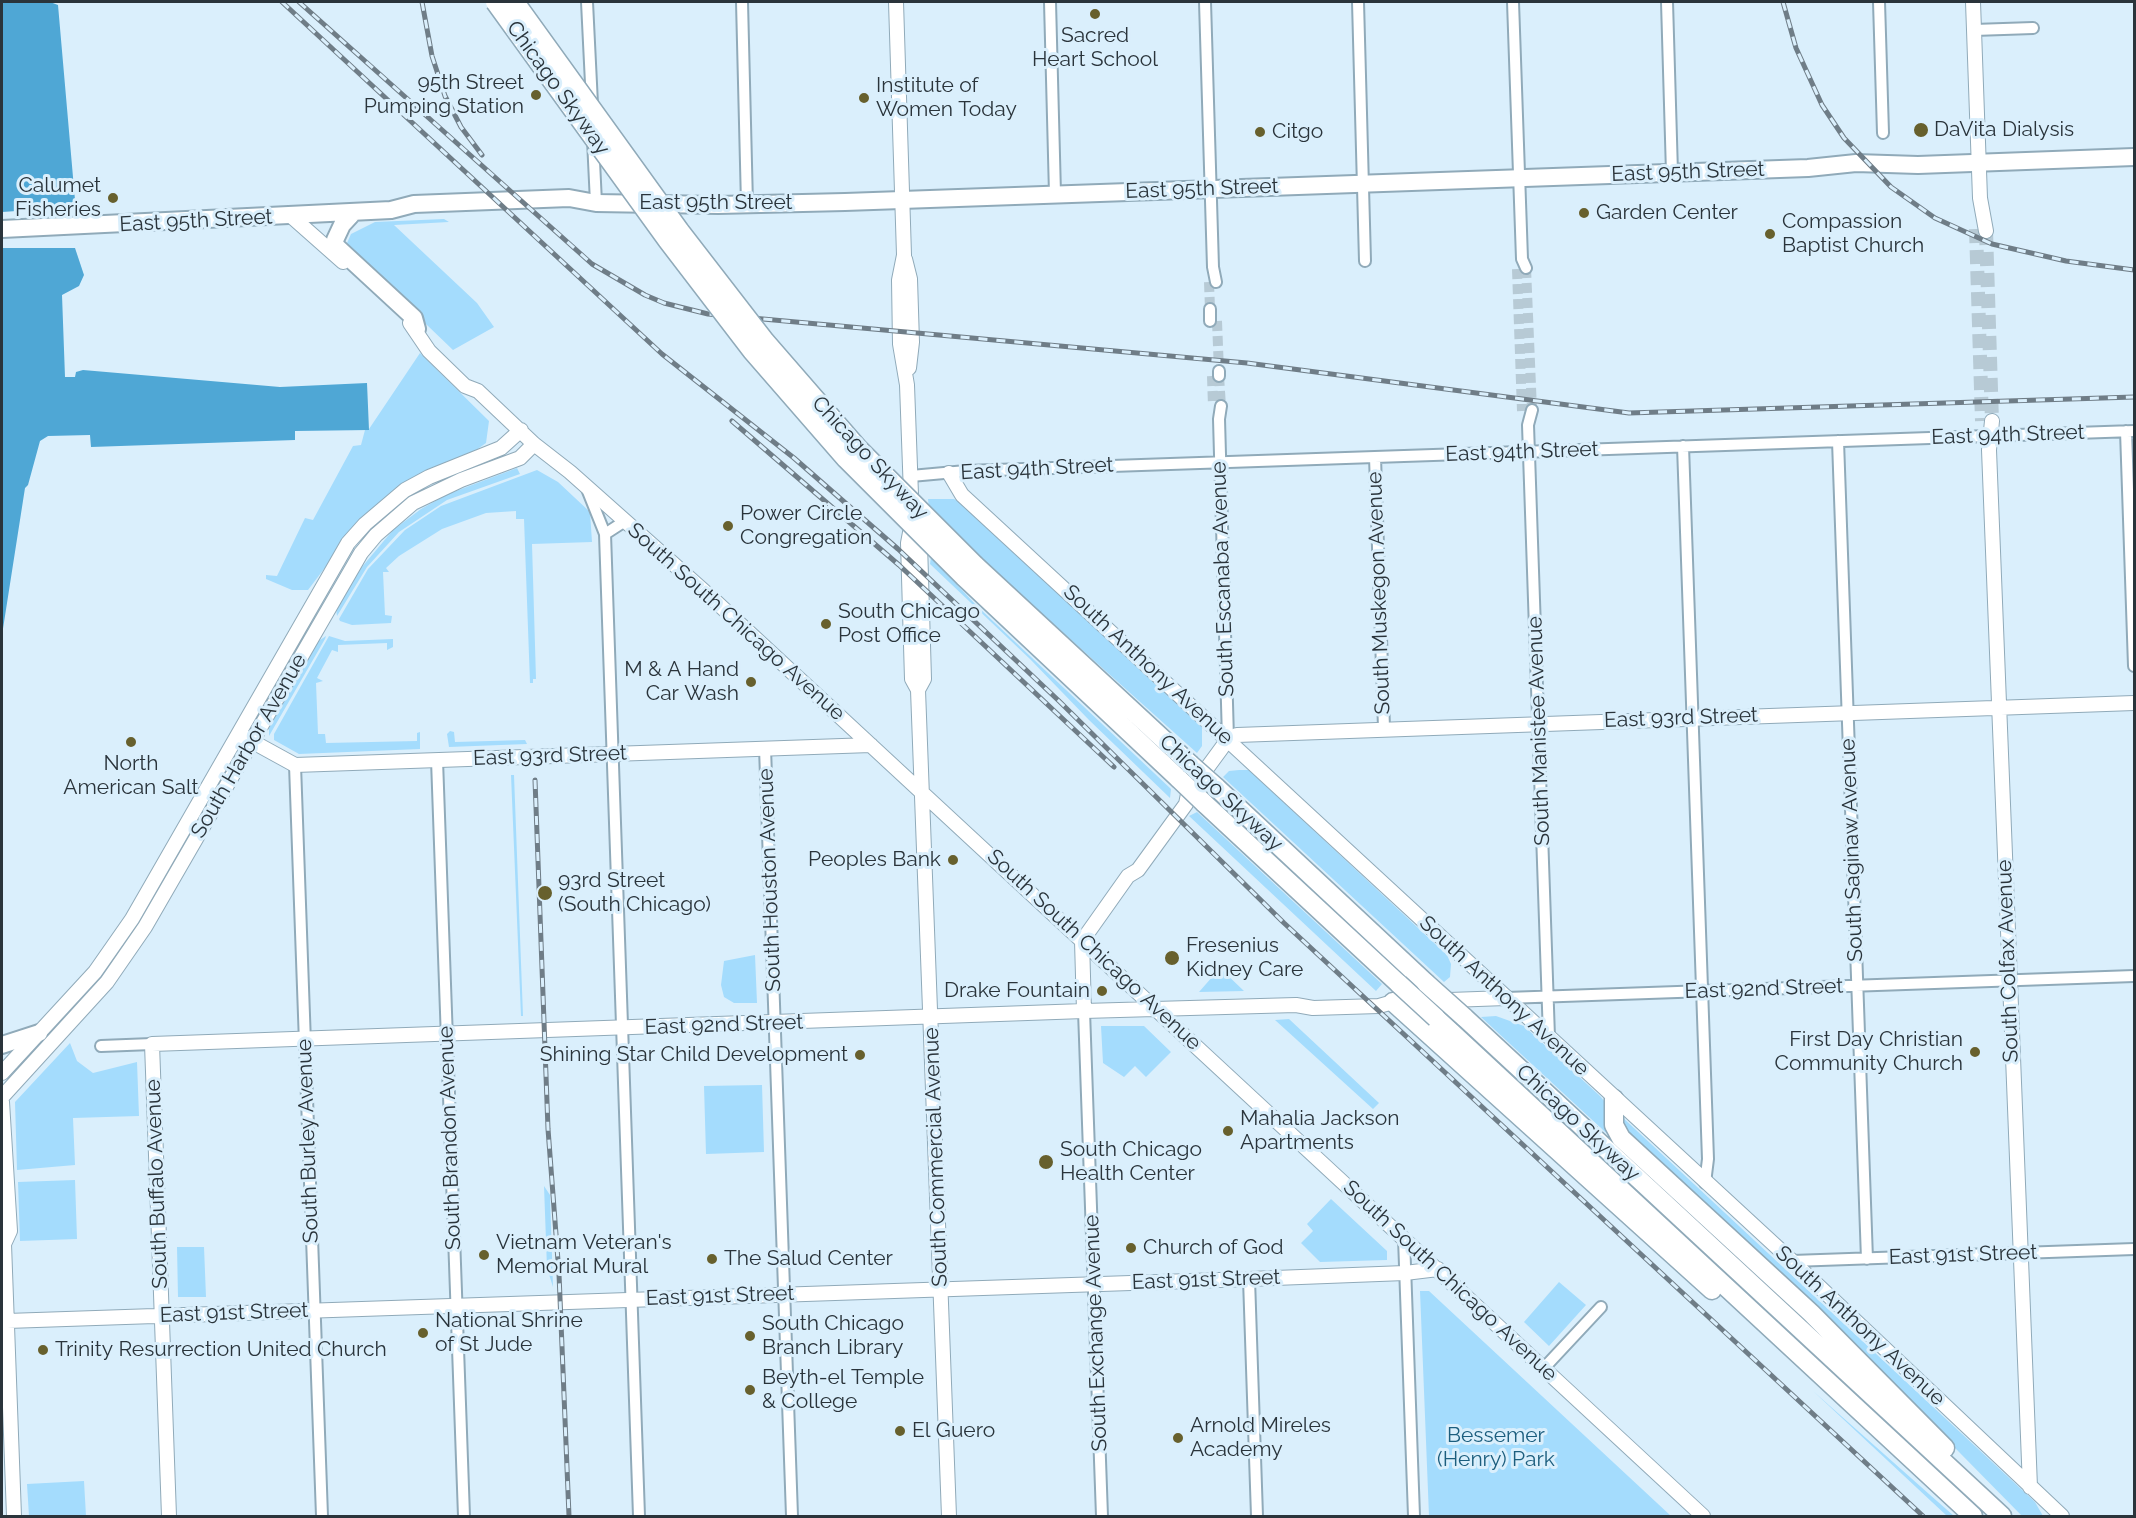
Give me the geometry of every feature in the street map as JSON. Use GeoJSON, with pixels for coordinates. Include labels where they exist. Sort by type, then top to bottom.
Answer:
{"type":"FeatureCollection","features":[{"type":"Feature","properties":{"kind":"highway","name":"Chicago Skyway"},"geometry":{"type":"LineString","coordinates":[[495,2],[667,240],[752,351],[855,468],[1216,787],[1997,1512]]}},
{"type":"Feature","properties":{"kind":"highway","name":"Chicago Skyway"},"geometry":{"type":"LineString","coordinates":[[515,2],[686,239],[765,341],[970,571],[1190,792],[1973,1516]]}},
{"type":"Feature","properties":{"kind":"highway"},"geometry":{"type":"LineString","coordinates":[[1393,1002],[1790,1361],[1858,1410]]}},
{"type":"Feature","properties":{"kind":"highway"},"geometry":{"type":"LineString","coordinates":[[1614,1099],[1614,1125],[1621,1138],[1811,1313],[1944,1446],[1997,1512]]}},
{"type":"Feature","properties":{"kind":"main road","name":"South Commercial Avenue"},"geometry":{"type":"LineString","coordinates":[[896,2],[904,255],[910,279],[912,331],[908,385],[912,522],[908,543],[912,678],[918,690],[949,1516]]}},
{"type":"Feature","properties":{"kind":"main road"},"geometry":{"type":"LineString","coordinates":[[1973,2],[1981,230]]}},
{"type":"Feature","properties":{"kind":"main road","name":"East 95th Street"},"geometry":{"type":"LineString","coordinates":[[2,229],[291,216],[391,210],[414,204],[569,198],[596,203],[747,204],[902,200],[1808,168],[1886,170],[1918,165],[2134,157]]}},
{"type":"Feature","properties":{"kind":"main road"},"geometry":{"type":"LineString","coordinates":[[354,212],[343,224],[335,244],[414,318],[420,334]]}},
{"type":"Feature","properties":{"kind":"main road","name":"South South Chicago Avenue"},"geometry":{"type":"LineString","coordinates":[[291,216],[473,380],[478,391],[534,444],[585,485],[922,790],[1703,1516]]}},
{"type":"Feature","properties":{"kind":"main road","name":"South Colfax Avenue"},"geometry":{"type":"LineString","coordinates":[[1987,421],[2030,1487]]}},
{"type":"Feature","properties":{"kind":"main road","name":"South Harbor Avenue"},"geometry":{"type":"LineString","coordinates":[[2,1073],[95,972],[132,919],[348,543],[365,524],[405,490],[429,477],[501,448],[521,430]]}},
{"type":"Feature","properties":{"kind":"main road","name":"South Harbor Avenue"},"geometry":{"type":"LineString","coordinates":[[2,1097],[107,982],[146,927],[344,579],[376,535],[413,503],[461,480],[520,458],[534,444]]}},
{"type":"Feature","properties":{"kind":"main road","name":"South Anthony Avenue"},"geometry":{"type":"LineString","coordinates":[[950,473],[962,495],[1228,739],[1705,1184],[1792,1261],[2062,1516]]}},
{"type":"Feature","properties":{"kind":"main road","name":"East 93rd Street"},"geometry":{"type":"LineString","coordinates":[[1228,739],[1244,733],[2134,703]]}},
{"type":"Feature","properties":{"kind":"main road"},"geometry":{"type":"LineString","coordinates":[[238,733],[295,765]]}},
{"type":"Feature","properties":{"kind":"main road"},"geometry":{"type":"LineString","coordinates":[[1082,941],[1128,876],[1138,870],[1186,804],[1190,792],[1228,739]]}},
{"type":"Feature","properties":{"kind":"main road","name":"East 93rd Street"},"geometry":{"type":"LineString","coordinates":[[295,765],[871,745]]}},
{"type":"Feature","properties":{"kind":"main road","name":"South Exchange Avenue"},"geometry":{"type":"LineString","coordinates":[[1082,941],[1084,1011]]}},
{"type":"Feature","properties":{"kind":"main road","name":"East 92nd Street"},"geometry":{"type":"LineString","coordinates":[[152,1044],[1084,1011],[1296,1005],[1313,1008],[1379,1006],[1393,1002],[1506,998]]}},
{"type":"Feature","properties":{"kind":"main road"},"geometry":{"type":"LineString","coordinates":[[2,1045],[39,1033]]}},
{"type":"Feature","properties":{"kind":"main road","name":"South Buffalo Avenue"},"geometry":{"type":"LineString","coordinates":[[152,1044],[169,1516]]}},
{"type":"Feature","properties":{"kind":"main road"},"geometry":{"type":"LineString","coordinates":[[2,1102],[10,1231],[3,1242],[6,1279],[4,1321],[14,1516]]}},
{"type":"Feature","properties":{"kind":"main road","name":"East 91st Street"},"geometry":{"type":"LineString","coordinates":[[4,1321],[1249,1279],[1405,1273],[1438,1269]]}},
{"type":"Feature","properties":{"kind":"main road"},"geometry":{"type":"LineString","coordinates":[[2041,1498],[2049,1516]]}},
{"type":"Feature","properties":{"kind":"street"},"geometry":{"type":"LineString","coordinates":[[587,2],[596,203]]}},
{"type":"Feature","properties":{"kind":"street"},"geometry":{"type":"LineString","coordinates":[[742,2],[747,204]]}},
{"type":"Feature","properties":{"kind":"street"},"geometry":{"type":"LineString","coordinates":[[1050,2],[1054,194]]}},
{"type":"Feature","properties":{"kind":"street"},"geometry":{"type":"LineString","coordinates":[[1205,2],[1212,282]]}},
{"type":"Feature","properties":{"kind":"street"},"geometry":{"type":"LineString","coordinates":[[1358,2],[1365,261]]}},
{"type":"Feature","properties":{"kind":"street"},"geometry":{"type":"LineString","coordinates":[[1513,2],[1522,266]]}},
{"type":"Feature","properties":{"kind":"street"},"geometry":{"type":"LineString","coordinates":[[1667,2],[1672,173]]}},
{"type":"Feature","properties":{"kind":"street"},"geometry":{"type":"LineString","coordinates":[[1879,2],[1883,134]]}},
{"type":"Feature","properties":{"kind":"street"},"geometry":{"type":"LineString","coordinates":[[1974,30],[2033,28]]}},
{"type":"Feature","properties":{"kind":"street"},"geometry":{"type":"LineString","coordinates":[[1213,308],[1214,321]]}},
{"type":"Feature","properties":{"kind":"street","name":"South Escanaba Avenue"},"geometry":{"type":"LineString","coordinates":[[1217,406],[1228,739]]}},
{"type":"Feature","properties":{"kind":"street","name":"South Manistee Avenue"},"geometry":{"type":"LineString","coordinates":[[1527,411],[1549,1037]]}},
{"type":"Feature","properties":{"kind":"street"},"geometry":{"type":"LineString","coordinates":[[2130,431],[2134,666]]}},
{"type":"Feature","properties":{"kind":"street","name":"East 94th Street"},"geometry":{"type":"LineString","coordinates":[[911,476],[1220,462],[2130,431]]}},
{"type":"Feature","properties":{"kind":"street","name":"South Saginaw Avenue"},"geometry":{"type":"LineString","coordinates":[[1838,441],[1867,1259]]}},
{"type":"Feature","properties":{"kind":"street"},"geometry":{"type":"LineString","coordinates":[[1683,446],[1708,1159],[1705,1184]]}},
{"type":"Feature","properties":{"kind":"street","name":"South Muskegon Avenue"},"geometry":{"type":"LineString","coordinates":[[1375,457],[1384,728]]}},
{"type":"Feature","properties":{"kind":"street"},"geometry":{"type":"LineString","coordinates":[[585,485],[605,534],[639,1516]]}},
{"type":"Feature","properties":{"kind":"street"},"geometry":{"type":"LineString","coordinates":[[605,534],[625,521]]}},
{"type":"Feature","properties":{"kind":"street","name":"South Houston Avenue"},"geometry":{"type":"LineString","coordinates":[[765,748],[792,1516]]}},
{"type":"Feature","properties":{"kind":"street","name":"South Brandon Avenue"},"geometry":{"type":"LineString","coordinates":[[437,760],[464,1516]]}},
{"type":"Feature","properties":{"kind":"street","name":"South Burley Avenue"},"geometry":{"type":"LineString","coordinates":[[295,765],[322,1516]]}},
{"type":"Feature","properties":{"kind":"street","name":"East 92nd Street"},"geometry":{"type":"LineString","coordinates":[[1506,998],[2134,976]]}},
{"type":"Feature","properties":{"kind":"street","name":"South Exchange Avenue"},"geometry":{"type":"LineString","coordinates":[[1084,1011],[1102,1516]]}},
{"type":"Feature","properties":{"kind":"street","name":"East 92nd Street"},"geometry":{"type":"LineString","coordinates":[[101,1046],[152,1044]]}},
{"type":"Feature","properties":{"kind":"street"},"geometry":{"type":"LineString","coordinates":[[1404,1238],[1414,1516]]}},
{"type":"Feature","properties":{"kind":"street","name":"East 91st Street"},"geometry":{"type":"LineString","coordinates":[[1792,1261],[2134,1249]]}},
{"type":"Feature","properties":{"kind":"street"},"geometry":{"type":"LineString","coordinates":[[1249,1279],[1257,1516]]}},
{"type":"Feature","properties":{"kind":"street"},"geometry":{"type":"LineString","coordinates":[[1544,1368],[1601,1307]]}},
{"type":"Feature","properties":{"kind":"green space"},"geometry":{"type":"Polygon","coordinates":[[[444,219],[449,222],[394,225],[477,303],[494,327],[453,350],[352,253],[347,243],[351,234],[375,222],[444,219]]]}},
{"type":"Feature","properties":{"kind":"green space"},"geometry":{"type":"Polygon","coordinates":[[[420,353],[489,421],[486,443],[468,456],[441,465],[333,557],[308,590],[292,590],[266,579],[266,575],[277,576],[305,518],[313,520],[353,446],[361,445],[365,430],[369,429],[420,353]]]}},
{"type":"Feature","properties":{"kind":"green space"},"geometry":{"type":"Polygon","coordinates":[[[517,468],[520,474],[447,500],[399,532],[367,567],[337,616],[336,609],[356,574],[393,530],[421,509],[448,494],[517,468]]]}},
{"type":"Feature","properties":{"kind":"green space"},"geometry":{"type":"Polygon","coordinates":[[[537,470],[558,482],[590,512],[592,542],[532,544],[536,679],[533,679],[533,683],[530,683],[524,519],[516,519],[516,511],[486,513],[442,529],[399,556],[386,568],[389,572],[383,572],[385,615],[392,616],[391,623],[352,625],[340,621],[339,619],[368,569],[405,530],[441,506],[537,470]]]}},
{"type":"Feature","properties":{"kind":"green space"},"geometry":{"type":"Polygon","coordinates":[[[928,499],[954,499],[959,502],[1202,727],[1202,746],[1197,753],[981,559],[929,508],[928,499]]]}},
{"type":"Feature","properties":{"kind":"green space"},"geometry":{"type":"Polygon","coordinates":[[[931,557],[977,606],[1171,789],[1170,798],[930,564],[931,557]]]}},
{"type":"Feature","properties":{"kind":"green space"},"geometry":{"type":"Polygon","coordinates":[[[326,636],[269,736],[269,728],[274,717],[317,642],[326,636]]]}},
{"type":"Feature","properties":{"kind":"green space"},"geometry":{"type":"Polygon","coordinates":[[[329,636],[345,641],[393,639],[393,647],[387,650],[387,643],[338,645],[338,652],[332,650],[317,678],[323,681],[316,683],[318,734],[325,734],[326,743],[417,741],[417,733],[420,732],[420,749],[299,754],[274,740],[274,734],[329,636]]]}},
{"type":"Feature","properties":{"kind":"green space"},"geometry":{"type":"Polygon","coordinates":[[[450,731],[454,732],[455,742],[525,740],[527,744],[449,747],[447,734],[450,731]]]}},
{"type":"Feature","properties":{"kind":"green space"},"geometry":{"type":"Polygon","coordinates":[[[1249,770],[1447,955],[1451,964],[1450,977],[1444,982],[1223,777],[1229,771],[1249,770]]]}},
{"type":"Feature","properties":{"kind":"green space"},"geometry":{"type":"Polygon","coordinates":[[[511,775],[514,775],[523,1016],[521,1016],[511,775]]]}},
{"type":"Feature","properties":{"kind":"green space"},"geometry":{"type":"Polygon","coordinates":[[[1197,812],[1382,984],[1376,991],[1189,816],[1197,812]]]}},
{"type":"Feature","properties":{"kind":"green space"},"geometry":{"type":"Polygon","coordinates":[[[755,955],[757,1003],[734,1003],[724,997],[721,985],[724,961],[755,955]]]}},
{"type":"Feature","properties":{"kind":"green space"},"geometry":{"type":"Polygon","coordinates":[[[1220,968],[1244,991],[1199,992],[1220,968]]]}},
{"type":"Feature","properties":{"kind":"green space"},"geometry":{"type":"Polygon","coordinates":[[[1496,1016],[1524,1026],[1600,1096],[1605,1102],[1609,1126],[1832,1342],[1481,1017],[1496,1016]]]}},
{"type":"Feature","properties":{"kind":"green space"},"geometry":{"type":"Polygon","coordinates":[[[1289,1019],[1379,1103],[1373,1109],[1275,1020],[1289,1019]]]}},
{"type":"Feature","properties":{"kind":"green space"},"geometry":{"type":"Polygon","coordinates":[[[1101,1026],[1144,1026],[1171,1052],[1146,1077],[1135,1066],[1124,1077],[1103,1063],[1101,1026]]]}},
{"type":"Feature","properties":{"kind":"green space"},"geometry":{"type":"Polygon","coordinates":[[[70,1043],[77,1061],[93,1073],[137,1062],[139,1116],[73,1118],[75,1165],[17,1170],[15,1102],[70,1043]]]}},
{"type":"Feature","properties":{"kind":"green space"},"geometry":{"type":"Polygon","coordinates":[[[762,1085],[764,1152],[706,1154],[704,1086],[762,1085]]]}},
{"type":"Feature","properties":{"kind":"green space"},"geometry":{"type":"Polygon","coordinates":[[[1621,1116],[2035,1502],[2043,1516],[2022,1516],[1835,1326],[1625,1130],[1621,1116]]]}},
{"type":"Feature","properties":{"kind":"green space"},"geometry":{"type":"Polygon","coordinates":[[[75,1180],[77,1239],[20,1241],[18,1182],[75,1180]]]}},
{"type":"Feature","properties":{"kind":"green space"},"geometry":{"type":"Polygon","coordinates":[[[544,1186],[550,1195],[553,1287],[547,1268],[544,1186]]]}},
{"type":"Feature","properties":{"kind":"green space"},"geometry":{"type":"Polygon","coordinates":[[[1331,1199],[1387,1251],[1387,1260],[1320,1262],[1301,1243],[1313,1231],[1307,1224],[1331,1199]]]}},
{"type":"Feature","properties":{"kind":"green space"},"geometry":{"type":"Polygon","coordinates":[[[177,1247],[204,1247],[206,1297],[178,1297],[177,1247]]]}},
{"type":"Feature","properties":{"kind":"green space"},"geometry":{"type":"Polygon","coordinates":[[[1559,1282],[1586,1305],[1549,1346],[1524,1322],[1559,1282]]]}},
{"type":"Feature","properties":{"kind":"green space","name":"Bessemer (Henry) Park"},"geometry":{"type":"Polygon","coordinates":[[[1420,1291],[1429,1291],[1671,1516],[1429,1516],[1420,1291]]]}},
{"type":"Feature","properties":{"kind":"green space"},"geometry":{"type":"Polygon","coordinates":[[[1813,1391],[1929,1494],[1954,1516],[1947,1516],[1813,1391]]]}},
{"type":"Feature","properties":{"kind":"green space"},"geometry":{"type":"Polygon","coordinates":[[[84,1481],[86,1516],[29,1516],[27,1484],[84,1481]]]}},
{"type":"Feature","properties":{"kind":"shaded area"},"geometry":{"type":"Polygon","coordinates":[[[2,2],[50,2],[58,5],[75,200],[75,248],[84,275],[79,286],[62,295],[65,377],[75,377],[76,372],[83,370],[280,387],[367,383],[369,430],[295,431],[295,440],[91,447],[90,435],[48,436],[40,441],[28,485],[25,488],[2,635],[2,2]]]}},
{"type":"Feature","properties":{"kind":"pier"},"geometry":{"type":"Polygon","coordinates":[[[76,207],[78,248],[2,248],[2,212],[76,207]]]}},
{"type":"Feature","properties":{"kind":"tunnel"},"geometry":{"type":"LineString","coordinates":[[1976,229],[1982,421]]}},
{"type":"Feature","properties":{"kind":"tunnel"},"geometry":{"type":"LineString","coordinates":[[1986,231],[1992,421]]}},
{"type":"Feature","properties":{"kind":"tunnel"},"geometry":{"type":"LineString","coordinates":[[1526,268],[1532,410]]}},
{"type":"Feature","properties":{"kind":"tunnel"},"geometry":{"type":"LineString","coordinates":[[1517,269],[1522,411]]}},
{"type":"Feature","properties":{"kind":"tunnel"},"geometry":{"type":"LineString","coordinates":[[1209,282],[1210,309]]}},
{"type":"Feature","properties":{"kind":"tunnel"},"geometry":{"type":"LineString","coordinates":[[1217,321],[1219,371]]}},
{"type":"Feature","properties":{"kind":"tunnel"},"geometry":{"type":"LineString","coordinates":[[1212,376],[1213,406]]}},
{"type":"Feature","properties":{"kind":"tunnel"},"geometry":{"type":"LineString","coordinates":[[1219,376],[1221,406]]}},
{"type":"Feature","properties":{"kind":"railway"},"geometry":{"type":"LineString","coordinates":[[282,2],[662,354],[794,458],[898,549],[1059,701],[1284,923],[1923,1516]]}},
{"type":"Feature","properties":{"kind":"railway"},"geometry":{"type":"LineString","coordinates":[[299,2],[592,264],[645,295],[664,303],[708,314],[1247,363],[1629,413],[2134,397]]}},
{"type":"Feature","properties":{"kind":"railway"},"geometry":{"type":"LineString","coordinates":[[422,2],[432,56],[445,96],[461,127],[482,155]]}},
{"type":"Feature","properties":{"kind":"railway"},"geometry":{"type":"LineString","coordinates":[[1783,2],[1796,48],[1822,105],[1844,138],[1891,187],[1935,218],[1992,244],[2066,261],[2134,270]]}},
{"type":"Feature","properties":{"kind":"railway"},"geometry":{"type":"LineString","coordinates":[[732,421],[899,565],[1114,767]]}},
{"type":"Feature","properties":{"kind":"railway"},"geometry":{"type":"LineString","coordinates":[[535,780],[548,1129],[559,1274],[569,1516]]}},
{"type":"Feature","properties":{"kind":"place","name":"Sacred Heart School"},"geometry":{"type":"Point","coordinates":[1095,14]}},
{"type":"Feature","properties":{"kind":"place","name":"95th Street Pumping Station"},"geometry":{"type":"Point","coordinates":[536,95]}},
{"type":"Feature","properties":{"kind":"place","name":"Institute of Women Today"},"geometry":{"type":"Point","coordinates":[864,98]}},
{"type":"Feature","properties":{"kind":"place","name":"DaVita Dialysis"},"geometry":{"type":"Point","coordinates":[1921,130]}},
{"type":"Feature","properties":{"kind":"place","name":"Citgo"},"geometry":{"type":"Point","coordinates":[1260,132]}},
{"type":"Feature","properties":{"kind":"place","name":"Calumet Fisheries"},"geometry":{"type":"Point","coordinates":[113,198]}},
{"type":"Feature","properties":{"kind":"place","name":"Garden Center"},"geometry":{"type":"Point","coordinates":[1584,213]}},
{"type":"Feature","properties":{"kind":"place","name":"Compassion Baptist Church"},"geometry":{"type":"Point","coordinates":[1770,234]}},
{"type":"Feature","properties":{"kind":"place","name":"Power Circle Congregation"},"geometry":{"type":"Point","coordinates":[728,526]}},
{"type":"Feature","properties":{"kind":"place","name":"South Chicago Post Office"},"geometry":{"type":"Point","coordinates":[826,624]}},
{"type":"Feature","properties":{"kind":"place","name":"M & A Hand Car Wash"},"geometry":{"type":"Point","coordinates":[751,682]}},
{"type":"Feature","properties":{"kind":"place","name":"North American Salt"},"geometry":{"type":"Point","coordinates":[131,742]}},
{"type":"Feature","properties":{"kind":"place","name":"Peoples Bank"},"geometry":{"type":"Point","coordinates":[953,860]}},
{"type":"Feature","properties":{"kind":"place","name":"93rd Street (South Chicago)"},"geometry":{"type":"Point","coordinates":[545,893]}},
{"type":"Feature","properties":{"kind":"place","name":"Fresenius Kidney Care"},"geometry":{"type":"Point","coordinates":[1172,958]}},
{"type":"Feature","properties":{"kind":"place","name":"Drake Fountain"},"geometry":{"type":"Point","coordinates":[1102,991]}},
{"type":"Feature","properties":{"kind":"place","name":"First Day Christian Community Church"},"geometry":{"type":"Point","coordinates":[1975,1052]}},
{"type":"Feature","properties":{"kind":"place","name":"Shining Star Child Development"},"geometry":{"type":"Point","coordinates":[860,1055]}},
{"type":"Feature","properties":{"kind":"place","name":"Mahalia Jackson Apartments"},"geometry":{"type":"Point","coordinates":[1228,1131]}},
{"type":"Feature","properties":{"kind":"place","name":"South Chicago Health Center"},"geometry":{"type":"Point","coordinates":[1046,1162]}},
{"type":"Feature","properties":{"kind":"place","name":"Church of God"},"geometry":{"type":"Point","coordinates":[1131,1248]}},
{"type":"Feature","properties":{"kind":"place","name":"Vietnam Veteran's Memorial Mural"},"geometry":{"type":"Point","coordinates":[484,1255]}},
{"type":"Feature","properties":{"kind":"place","name":"The Salud Center"},"geometry":{"type":"Point","coordinates":[712,1259]}},
{"type":"Feature","properties":{"kind":"place","name":"National Shrine of St Jude"},"geometry":{"type":"Point","coordinates":[423,1333]}},
{"type":"Feature","properties":{"kind":"place","name":"South Chicago Branch Library"},"geometry":{"type":"Point","coordinates":[750,1336]}},
{"type":"Feature","properties":{"kind":"place","name":"Trinity Resurrection United Church"},"geometry":{"type":"Point","coordinates":[43,1350]}},
{"type":"Feature","properties":{"kind":"place","name":"Beyth-el Temple & College"},"geometry":{"type":"Point","coordinates":[750,1390]}},
{"type":"Feature","properties":{"kind":"place","name":"El Guero"},"geometry":{"type":"Point","coordinates":[900,1431]}},
{"type":"Feature","properties":{"kind":"place","name":"Arnold Mireles Academy"},"geometry":{"type":"Point","coordinates":[1178,1438]}}]}
